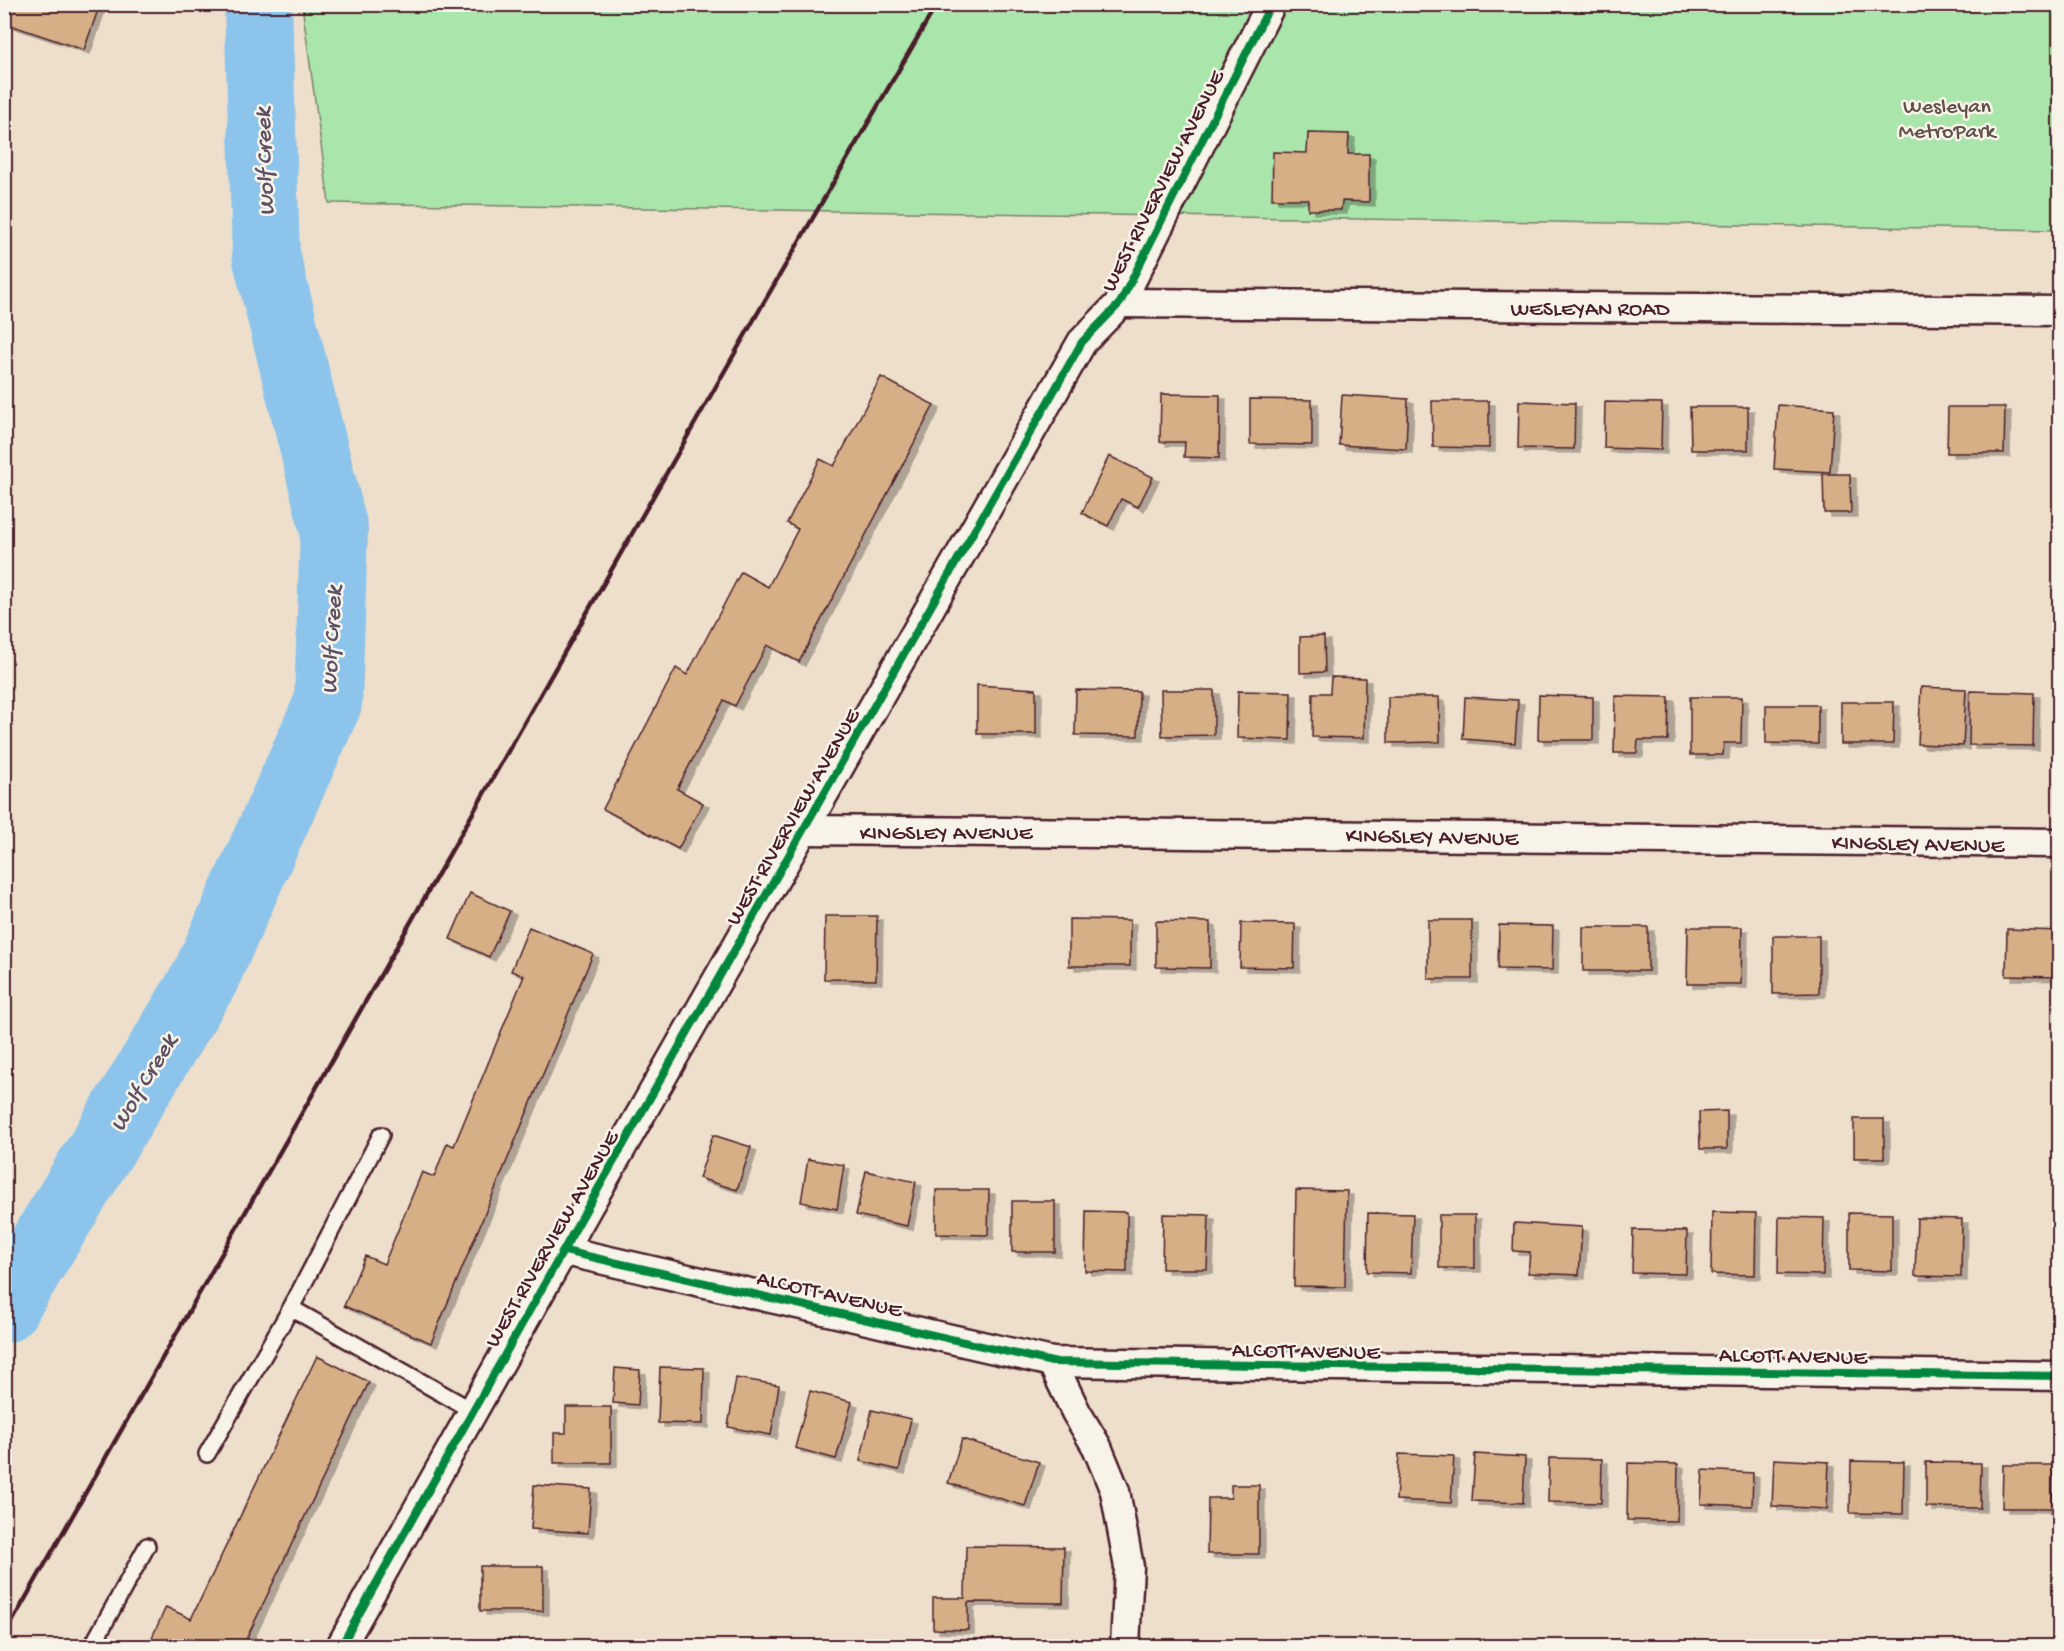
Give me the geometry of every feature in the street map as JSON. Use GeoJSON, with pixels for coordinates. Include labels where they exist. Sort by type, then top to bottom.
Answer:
{"type":"FeatureCollection","features":[{"type":"Feature","properties":{"kind":"street","name":"WEST RIVERVIEW AVENUE"},"geometry":{"type":"LineString","coordinates":[[341,1647],[473,1411],[566,1251],[586,1210],[1082,342],[1120,303],[1272,4]]}},
{"type":"Feature","properties":{"kind":"street","name":"WESLEYAN ROAD"},"geometry":{"type":"LineString","coordinates":[[1120,303],[2060,311]]}},
{"type":"Feature","properties":{"kind":"street","name":"KINGSLEY AVENUE"},"geometry":{"type":"LineString","coordinates":[[804,830],[2060,843]]}},
{"type":"Feature","properties":{"kind":"street","name":"ALCOTT AVENUE"},"geometry":{"type":"LineString","coordinates":[[566,1251],[1052,1362],[2060,1376]]}},
{"type":"Feature","properties":{"kind":"street"},"geometry":{"type":"LineString","coordinates":[[1052,1362],[1076,1412],[1097,1447],[1115,1491],[1130,1567],[1125,1647]]}},
{"type":"Feature","properties":{"kind":"lane"},"geometry":{"type":"LineString","coordinates":[[207,1454],[291,1308],[381,1135]]}},
{"type":"Feature","properties":{"kind":"lane"},"geometry":{"type":"LineString","coordinates":[[291,1308],[473,1411]]}},
{"type":"Feature","properties":{"kind":"lane"},"geometry":{"type":"LineString","coordinates":[[92,1647],[147,1546]]}},
{"type":"Feature","properties":{"kind":"green space","name":"Wesleyan MetroPark"},"geometry":{"type":"Polygon","coordinates":[[[302,5],[2059,5],[2059,230],[329,203],[302,5]]]}},
{"type":"Feature","properties":{"kind":"building"},"geometry":{"type":"Polygon","coordinates":[[[4,4],[100,4],[84,50],[4,23],[4,4]]]}},
{"type":"Feature","properties":{"kind":"building"},"geometry":{"type":"Polygon","coordinates":[[[1308,133],[1349,134],[1348,154],[1369,154],[1369,202],[1342,201],[1341,210],[1308,210],[1308,199],[1272,199],[1273,152],[1307,153],[1308,133]]]}},
{"type":"Feature","properties":{"kind":"building"},"geometry":{"type":"Polygon","coordinates":[[[881,377],[934,405],[799,662],[767,645],[735,706],[724,700],[677,789],[703,803],[678,849],[603,809],[676,668],[687,675],[741,572],[768,587],[798,529],[787,523],[820,459],[834,466],[881,377]]]}},
{"type":"Feature","properties":{"kind":"building"},"geometry":{"type":"Polygon","coordinates":[[[1161,394],[1220,395],[1219,458],[1184,457],[1185,442],[1160,442],[1161,394]]]}},
{"type":"Feature","properties":{"kind":"building"},"geometry":{"type":"Polygon","coordinates":[[[1342,395],[1408,399],[1406,449],[1339,445],[1342,395]]]}},
{"type":"Feature","properties":{"kind":"building"},"geometry":{"type":"Polygon","coordinates":[[[1250,399],[1312,400],[1312,445],[1250,444],[1250,399]]]}},
{"type":"Feature","properties":{"kind":"building"},"geometry":{"type":"Polygon","coordinates":[[[1432,401],[1489,401],[1489,448],[1433,447],[1432,401]]]}},
{"type":"Feature","properties":{"kind":"building"},"geometry":{"type":"Polygon","coordinates":[[[1519,401],[1575,403],[1574,449],[1518,448],[1519,401]]]}},
{"type":"Feature","properties":{"kind":"building"},"geometry":{"type":"Polygon","coordinates":[[[1605,402],[1662,403],[1661,450],[1604,448],[1605,402]]]}},
{"type":"Feature","properties":{"kind":"building"},"geometry":{"type":"Polygon","coordinates":[[[1778,405],[1834,409],[1830,472],[1774,469],[1778,405]]]}},
{"type":"Feature","properties":{"kind":"building"},"geometry":{"type":"Polygon","coordinates":[[[1690,407],[1748,407],[1748,450],[1691,450],[1690,407]]]}},
{"type":"Feature","properties":{"kind":"building"},"geometry":{"type":"Polygon","coordinates":[[[1948,407],[2005,407],[2004,453],[1947,453],[1948,407]]]}},
{"type":"Feature","properties":{"kind":"building"},"geometry":{"type":"Polygon","coordinates":[[[1109,456],[1153,477],[1138,507],[1121,499],[1108,526],[1082,513],[1109,456]]]}},
{"type":"Feature","properties":{"kind":"building"},"geometry":{"type":"Polygon","coordinates":[[[1823,474],[1850,474],[1851,513],[1824,513],[1823,474]]]}},
{"type":"Feature","properties":{"kind":"building"},"geometry":{"type":"Polygon","coordinates":[[[1324,636],[1325,672],[1300,673],[1300,637],[1324,636]]]}},
{"type":"Feature","properties":{"kind":"building"},"geometry":{"type":"Polygon","coordinates":[[[1331,677],[1365,678],[1364,738],[1312,737],[1313,693],[1330,693],[1331,677]]]}},
{"type":"Feature","properties":{"kind":"building"},"geometry":{"type":"Polygon","coordinates":[[[977,685],[1036,689],[1036,734],[977,734],[977,685]]]}},
{"type":"Feature","properties":{"kind":"building"},"geometry":{"type":"Polygon","coordinates":[[[1921,687],[1966,689],[1963,746],[1918,744],[1921,687]]]}},
{"type":"Feature","properties":{"kind":"building"},"geometry":{"type":"Polygon","coordinates":[[[1076,690],[1139,691],[1138,736],[1075,735],[1076,690]]]}},
{"type":"Feature","properties":{"kind":"building"},"geometry":{"type":"Polygon","coordinates":[[[1161,690],[1214,690],[1214,735],[1162,736],[1161,690]]]}},
{"type":"Feature","properties":{"kind":"building"},"geometry":{"type":"Polygon","coordinates":[[[1238,691],[1291,692],[1290,740],[1237,738],[1238,691]]]}},
{"type":"Feature","properties":{"kind":"building"},"geometry":{"type":"Polygon","coordinates":[[[1970,691],[2034,693],[2033,746],[1969,745],[1970,691]]]}},
{"type":"Feature","properties":{"kind":"building"},"geometry":{"type":"Polygon","coordinates":[[[1539,695],[1593,697],[1593,740],[1538,740],[1539,695]]]}},
{"type":"Feature","properties":{"kind":"building"},"geometry":{"type":"Polygon","coordinates":[[[1615,696],[1669,697],[1668,740],[1638,740],[1637,753],[1614,753],[1615,696]]]}},
{"type":"Feature","properties":{"kind":"building"},"geometry":{"type":"Polygon","coordinates":[[[1388,697],[1439,697],[1440,742],[1388,743],[1388,697]]]}},
{"type":"Feature","properties":{"kind":"building"},"geometry":{"type":"Polygon","coordinates":[[[1465,697],[1518,700],[1515,743],[1463,739],[1465,697]]]}},
{"type":"Feature","properties":{"kind":"building"},"geometry":{"type":"Polygon","coordinates":[[[1690,697],[1742,697],[1741,743],[1724,743],[1723,755],[1690,755],[1690,697]]]}},
{"type":"Feature","properties":{"kind":"building"},"geometry":{"type":"Polygon","coordinates":[[[1841,702],[1894,702],[1893,744],[1841,744],[1841,702]]]}},
{"type":"Feature","properties":{"kind":"building"},"geometry":{"type":"Polygon","coordinates":[[[1766,705],[1818,705],[1818,744],[1766,743],[1766,705]]]}},
{"type":"Feature","properties":{"kind":"building"},"geometry":{"type":"Polygon","coordinates":[[[470,893],[510,911],[489,957],[450,939],[470,893]]]}},
{"type":"Feature","properties":{"kind":"building"},"geometry":{"type":"Polygon","coordinates":[[[825,916],[877,916],[876,980],[824,979],[825,916]]]}},
{"type":"Feature","properties":{"kind":"building"},"geometry":{"type":"Polygon","coordinates":[[[1069,919],[1130,920],[1130,966],[1069,966],[1069,919]]]}},
{"type":"Feature","properties":{"kind":"building"},"geometry":{"type":"Polygon","coordinates":[[[1428,920],[1472,920],[1472,979],[1428,979],[1428,920]]]}},
{"type":"Feature","properties":{"kind":"building"},"geometry":{"type":"Polygon","coordinates":[[[1156,921],[1210,922],[1210,968],[1156,967],[1156,921]]]}},
{"type":"Feature","properties":{"kind":"building"},"geometry":{"type":"Polygon","coordinates":[[[1241,923],[1295,924],[1294,968],[1240,967],[1241,923]]]}},
{"type":"Feature","properties":{"kind":"building"},"geometry":{"type":"Polygon","coordinates":[[[1499,925],[1553,926],[1552,970],[1498,969],[1499,925]]]}},
{"type":"Feature","properties":{"kind":"building"},"geometry":{"type":"Polygon","coordinates":[[[529,927],[593,954],[431,1343],[344,1306],[365,1256],[384,1264],[422,1172],[434,1177],[447,1143],[454,1146],[524,976],[511,971],[529,927]]]}},
{"type":"Feature","properties":{"kind":"building"},"geometry":{"type":"Polygon","coordinates":[[[1583,927],[1648,927],[1648,971],[1583,971],[1583,927]]]}},
{"type":"Feature","properties":{"kind":"building"},"geometry":{"type":"Polygon","coordinates":[[[1688,927],[1742,927],[1741,984],[1687,984],[1688,927]]]}},
{"type":"Feature","properties":{"kind":"building"},"geometry":{"type":"Polygon","coordinates":[[[2007,929],[2060,931],[2060,977],[2006,976],[2007,929]]]}},
{"type":"Feature","properties":{"kind":"building"},"geometry":{"type":"Polygon","coordinates":[[[1773,936],[1819,936],[1819,993],[1773,994],[1773,936]]]}},
{"type":"Feature","properties":{"kind":"building"},"geometry":{"type":"Polygon","coordinates":[[[1727,1111],[1727,1149],[1700,1149],[1699,1112],[1727,1111]]]}},
{"type":"Feature","properties":{"kind":"building"},"geometry":{"type":"Polygon","coordinates":[[[1854,1119],[1884,1119],[1884,1158],[1854,1158],[1854,1119]]]}},
{"type":"Feature","properties":{"kind":"building"},"geometry":{"type":"Polygon","coordinates":[[[713,1135],[751,1147],[737,1190],[699,1178],[713,1135]]]}},
{"type":"Feature","properties":{"kind":"building"},"geometry":{"type":"Polygon","coordinates":[[[808,1159],[844,1165],[837,1209],[801,1202],[808,1159]]]}},
{"type":"Feature","properties":{"kind":"building"},"geometry":{"type":"Polygon","coordinates":[[[866,1171],[916,1182],[907,1226],[856,1215],[866,1171]]]}},
{"type":"Feature","properties":{"kind":"building"},"geometry":{"type":"Polygon","coordinates":[[[936,1190],[989,1190],[988,1235],[936,1234],[936,1190]]]}},
{"type":"Feature","properties":{"kind":"building"},"geometry":{"type":"Polygon","coordinates":[[[1296,1190],[1347,1191],[1345,1287],[1294,1286],[1296,1190]]]}},
{"type":"Feature","properties":{"kind":"building"},"geometry":{"type":"Polygon","coordinates":[[[1012,1201],[1055,1201],[1055,1252],[1012,1252],[1012,1201]]]}},
{"type":"Feature","properties":{"kind":"building"},"geometry":{"type":"Polygon","coordinates":[[[1086,1211],[1127,1212],[1127,1272],[1085,1271],[1086,1211]]]}},
{"type":"Feature","properties":{"kind":"building"},"geometry":{"type":"Polygon","coordinates":[[[1712,1212],[1756,1213],[1755,1275],[1711,1274],[1712,1212]]]}},
{"type":"Feature","properties":{"kind":"building"},"geometry":{"type":"Polygon","coordinates":[[[1368,1213],[1413,1214],[1411,1273],[1367,1272],[1368,1213]]]}},
{"type":"Feature","properties":{"kind":"building"},"geometry":{"type":"Polygon","coordinates":[[[1849,1213],[1892,1214],[1892,1271],[1849,1270],[1849,1213]]]}},
{"type":"Feature","properties":{"kind":"building"},"geometry":{"type":"Polygon","coordinates":[[[1163,1214],[1209,1215],[1207,1269],[1162,1269],[1163,1214]]]}},
{"type":"Feature","properties":{"kind":"building"},"geometry":{"type":"Polygon","coordinates":[[[1439,1215],[1475,1215],[1475,1268],[1439,1268],[1439,1215]]]}},
{"type":"Feature","properties":{"kind":"building"},"geometry":{"type":"Polygon","coordinates":[[[1779,1217],[1824,1218],[1823,1275],[1778,1274],[1779,1217]]]}},
{"type":"Feature","properties":{"kind":"building"},"geometry":{"type":"Polygon","coordinates":[[[1917,1218],[1962,1219],[1961,1277],[1915,1276],[1917,1218]]]}},
{"type":"Feature","properties":{"kind":"building"},"geometry":{"type":"Polygon","coordinates":[[[1514,1223],[1582,1227],[1579,1275],[1528,1273],[1530,1252],[1513,1251],[1514,1223]]]}},
{"type":"Feature","properties":{"kind":"building"},"geometry":{"type":"Polygon","coordinates":[[[1633,1230],[1687,1231],[1686,1274],[1632,1273],[1633,1230]]]}},
{"type":"Feature","properties":{"kind":"building"},"geometry":{"type":"Polygon","coordinates":[[[317,1356],[369,1382],[243,1646],[148,1646],[166,1607],[191,1619],[317,1356]]]}},
{"type":"Feature","properties":{"kind":"building"},"geometry":{"type":"Polygon","coordinates":[[[660,1367],[704,1368],[703,1424],[658,1423],[660,1367]]]}},
{"type":"Feature","properties":{"kind":"building"},"geometry":{"type":"Polygon","coordinates":[[[615,1368],[640,1370],[638,1405],[613,1403],[615,1368]]]}},
{"type":"Feature","properties":{"kind":"building"},"geometry":{"type":"Polygon","coordinates":[[[736,1378],[779,1385],[771,1435],[728,1427],[736,1378]]]}},
{"type":"Feature","properties":{"kind":"building"},"geometry":{"type":"Polygon","coordinates":[[[810,1391],[852,1402],[836,1459],[795,1448],[810,1391]]]}},
{"type":"Feature","properties":{"kind":"building"},"geometry":{"type":"Polygon","coordinates":[[[566,1407],[611,1407],[611,1463],[554,1463],[554,1433],[566,1433],[566,1407]]]}},
{"type":"Feature","properties":{"kind":"building"},"geometry":{"type":"Polygon","coordinates":[[[872,1410],[911,1419],[899,1470],[860,1461],[872,1410]]]}},
{"type":"Feature","properties":{"kind":"building"},"geometry":{"type":"Polygon","coordinates":[[[962,1439],[1039,1462],[1025,1506],[948,1483],[962,1439]]]}},
{"type":"Feature","properties":{"kind":"building"},"geometry":{"type":"Polygon","coordinates":[[[1399,1454],[1454,1456],[1451,1503],[1396,1500],[1399,1454]]]}},
{"type":"Feature","properties":{"kind":"building"},"geometry":{"type":"Polygon","coordinates":[[[1475,1454],[1525,1457],[1523,1503],[1472,1501],[1475,1454]]]}},
{"type":"Feature","properties":{"kind":"building"},"geometry":{"type":"Polygon","coordinates":[[[1549,1458],[1602,1459],[1601,1503],[1548,1502],[1549,1458]]]}},
{"type":"Feature","properties":{"kind":"building"},"geometry":{"type":"Polygon","coordinates":[[[1774,1459],[1829,1462],[1827,1509],[1772,1506],[1774,1459]]]}},
{"type":"Feature","properties":{"kind":"building"},"geometry":{"type":"Polygon","coordinates":[[[1851,1461],[1904,1462],[1903,1514],[1850,1513],[1851,1461]]]}},
{"type":"Feature","properties":{"kind":"building"},"geometry":{"type":"Polygon","coordinates":[[[1926,1462],[1981,1463],[1980,1508],[1926,1507],[1926,1462]]]}},
{"type":"Feature","properties":{"kind":"building"},"geometry":{"type":"Polygon","coordinates":[[[1628,1463],[1678,1464],[1677,1521],[1627,1520],[1628,1463]]]}},
{"type":"Feature","properties":{"kind":"building"},"geometry":{"type":"Polygon","coordinates":[[[2003,1465],[2053,1465],[2052,1508],[2002,1508],[2003,1465]]]}},
{"type":"Feature","properties":{"kind":"building"},"geometry":{"type":"Polygon","coordinates":[[[1703,1470],[1753,1473],[1752,1506],[1701,1504],[1703,1470]]]}},
{"type":"Feature","properties":{"kind":"building"},"geometry":{"type":"Polygon","coordinates":[[[534,1485],[591,1489],[588,1533],[531,1529],[534,1485]]]}},
{"type":"Feature","properties":{"kind":"building"},"geometry":{"type":"Polygon","coordinates":[[[1231,1485],[1259,1485],[1259,1554],[1207,1554],[1208,1498],[1231,1498],[1231,1485]]]}},
{"type":"Feature","properties":{"kind":"building"},"geometry":{"type":"Polygon","coordinates":[[[966,1546],[1064,1547],[1063,1603],[968,1602],[968,1630],[933,1629],[933,1598],[965,1598],[966,1546]]]}},
{"type":"Feature","properties":{"kind":"building"},"geometry":{"type":"Polygon","coordinates":[[[480,1566],[543,1566],[543,1611],[480,1611],[480,1566]]]}},
{"type":"Feature","properties":{"kind":"waterway","name":"Wolf Creek"},"geometry":{"type":"LineString","coordinates":[[4,1309],[205,978],[328,703],[334,530],[266,255],[258,4]]}},
{"type":"Feature","properties":{"kind":"railway"},"geometry":{"type":"LineString","coordinates":[[4,1636],[760,309],[937,4]]}},
{"type":"Feature","properties":{"kind":"cycle path"},"geometry":{"type":"LineString","coordinates":[[341,1646],[586,1210],[1082,342],[1120,303],[1271,4]]}},
{"type":"Feature","properties":{"kind":"cycle path"},"geometry":{"type":"LineString","coordinates":[[565,1251],[1052,1362],[2060,1376]]}}]}
